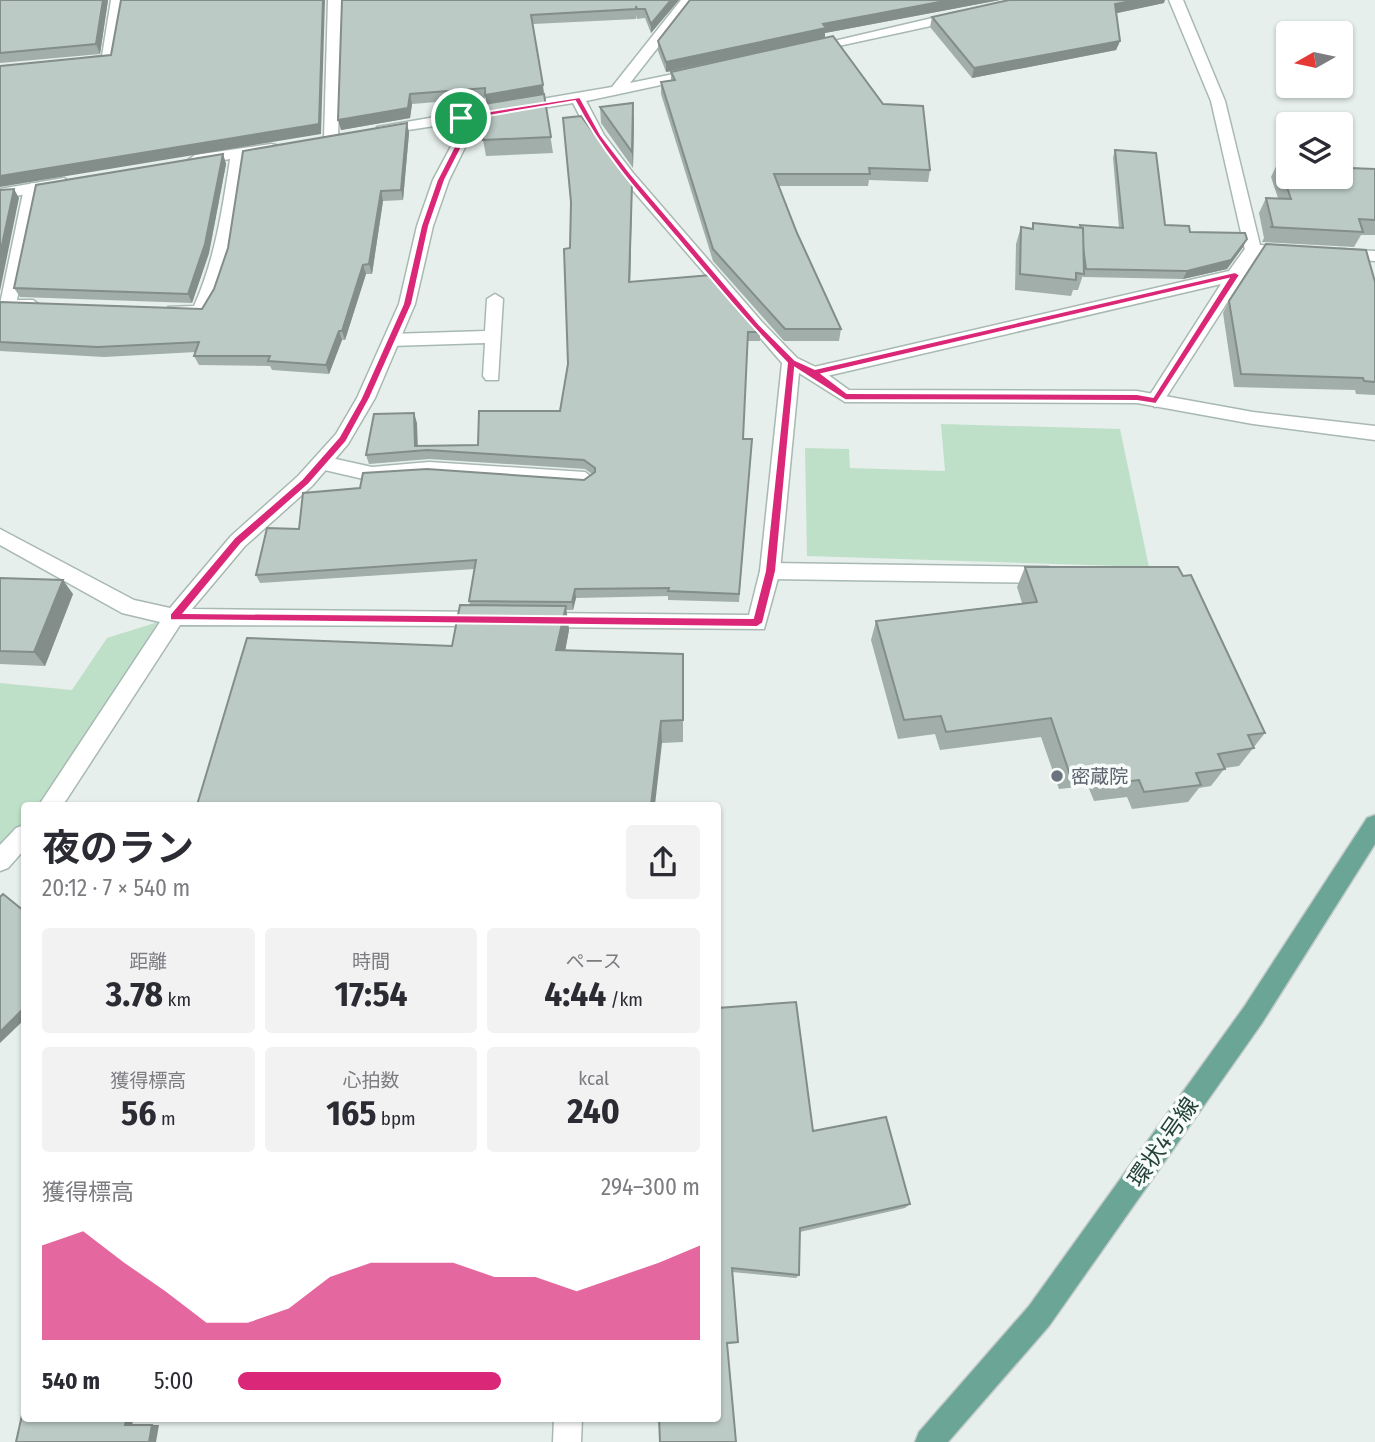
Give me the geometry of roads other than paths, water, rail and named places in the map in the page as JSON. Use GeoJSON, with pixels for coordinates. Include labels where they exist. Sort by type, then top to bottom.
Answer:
{"type":"FeatureCollection","features":[{"type":"Feature","properties":{"kind":"main road","name":"環状4号線"},"geometry":{"type":"LineString","coordinates":[[929,1442],[1040,1316],[1253,1015],[1375,825]]}},
{"type":"Feature","properties":{"kind":"street"},"geometry":{"type":"LineString","coordinates":[[67,64],[108,60],[118,0]]}},
{"type":"Feature","properties":{"kind":"street"},"geometry":{"type":"LineString","coordinates":[[331,138],[335,0]]}},
{"type":"Feature","properties":{"kind":"street"},"geometry":{"type":"LineString","coordinates":[[617,90],[688,0]]}},
{"type":"Feature","properties":{"kind":"street"},"geometry":{"type":"LineString","coordinates":[[1156,401],[1253,250],[1218,101],[1176,0]]}},
{"type":"Feature","properties":{"kind":"street"},"geometry":{"type":"LineString","coordinates":[[791,52],[979,12]]}},
{"type":"Feature","properties":{"kind":"street"},"geometry":{"type":"LineString","coordinates":[[370,132],[578,98],[711,70]]}},
{"type":"Feature","properties":{"kind":"street"},"geometry":{"type":"LineString","coordinates":[[578,98],[597,136],[628,176],[756,326],[791,362],[814,373],[845,396],[1137,397],[1253,418],[1375,433]]}},
{"type":"Feature","properties":{"kind":"street"},"geometry":{"type":"LineString","coordinates":[[52,802],[96,740],[174,617],[237,541],[322,463],[348,429],[407,304],[425,226],[441,180],[463,137],[461,118]]}},
{"type":"Feature","properties":{"kind":"street"},"geometry":{"type":"LineString","coordinates":[[183,162],[291,145]]}},
{"type":"Feature","properties":{"kind":"street"},"geometry":{"type":"LineString","coordinates":[[159,310],[200,312],[215,273],[229,216],[238,153]]}},
{"type":"Feature","properties":{"kind":"street"},"geometry":{"type":"LineString","coordinates":[[0,194],[74,181]]}},
{"type":"Feature","properties":{"kind":"street"},"geometry":{"type":"LineString","coordinates":[[32,188],[8,305],[49,307]]}},
{"type":"Feature","properties":{"kind":"street"},"geometry":{"type":"LineString","coordinates":[[1253,250],[1375,256]]}},
{"type":"Feature","properties":{"kind":"street"},"geometry":{"type":"LineString","coordinates":[[814,373],[1235,275]]}},
{"type":"Feature","properties":{"kind":"street"},"geometry":{"type":"LineString","coordinates":[[492,376],[491,337],[495,299]]}},
{"type":"Feature","properties":{"kind":"street"},"geometry":{"type":"LineString","coordinates":[[391,340],[491,337]]}},
{"type":"Feature","properties":{"kind":"street"},"geometry":{"type":"LineString","coordinates":[[0,536],[129,607],[174,617],[757,623],[771,571],[791,362]]}},
{"type":"Feature","properties":{"kind":"street"},"geometry":{"type":"LineString","coordinates":[[322,463],[372,474],[429,469],[585,479]]}},
{"type":"Feature","properties":{"kind":"street"},"geometry":{"type":"LineString","coordinates":[[771,571],[1073,576]]}},
{"type":"Feature","properties":{"kind":"street"},"geometry":{"type":"LineString","coordinates":[[0,860],[21,838]]}},
{"type":"Feature","properties":{"kind":"street"},"geometry":{"type":"LineString","coordinates":[[567,1442],[568,1422]]}},
{"type":"Feature","properties":{"kind":"place","name":"密蔵院"},"geometry":{"type":"Point","coordinates":[1057,776]}}]}
